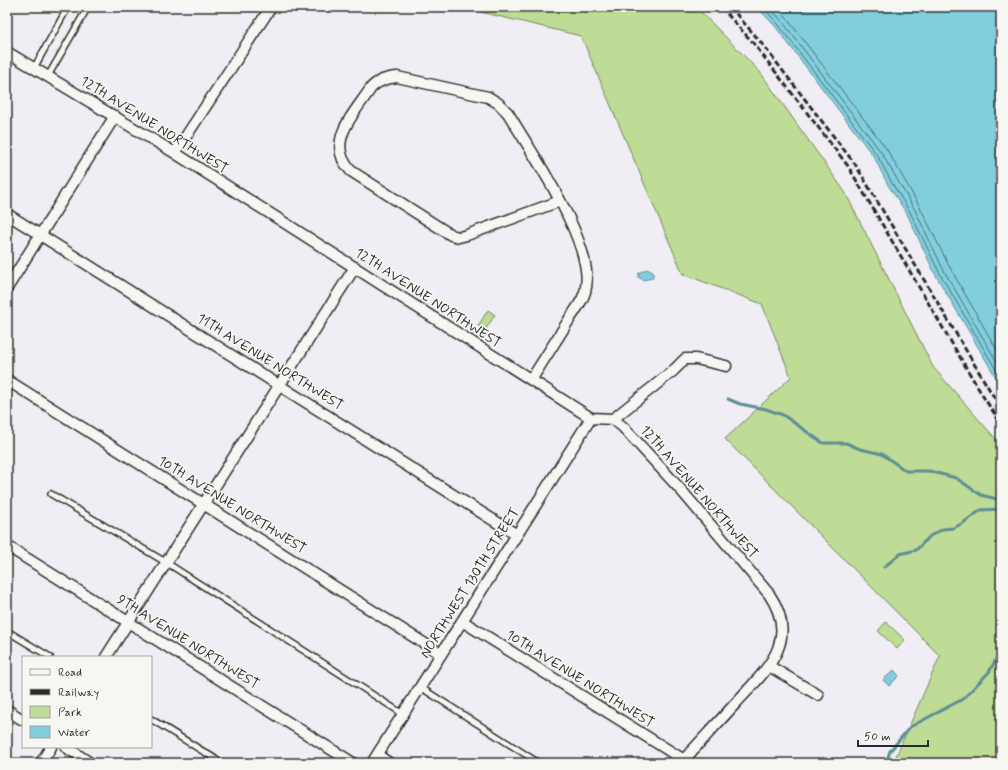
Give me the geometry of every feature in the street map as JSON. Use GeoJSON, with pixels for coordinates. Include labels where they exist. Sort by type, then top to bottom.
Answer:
{"type":"FeatureCollection","features":[{"type":"Feature","properties":{"kind":"street"},"geometry":{"type":"LineString","coordinates":[[175,153],[271,7]]}},
{"type":"Feature","properties":{"kind":"street","name":"12TH AVENUE NORTHWEST"},"geometry":{"type":"LineString","coordinates":[[7,52],[175,153],[591,418],[614,419],[681,490],[776,604],[781,620],[780,642],[769,666]]}},
{"type":"Feature","properties":{"kind":"street"},"geometry":{"type":"LineString","coordinates":[[531,380],[579,305],[587,278],[584,256],[575,229],[560,201],[508,113],[498,103],[488,97],[471,92],[397,77],[386,78],[375,83],[342,133],[340,144],[341,156],[345,164],[352,171],[451,235],[459,237],[560,201]]}},
{"type":"Feature","properties":{"kind":"street"},"geometry":{"type":"LineString","coordinates":[[7,288],[115,116]]}},
{"type":"Feature","properties":{"kind":"street","name":"11TH AVENUE NORTHWEST"},"geometry":{"type":"LineString","coordinates":[[7,214],[41,234],[516,535]]}},
{"type":"Feature","properties":{"kind":"street"},"geometry":{"type":"LineString","coordinates":[[107,656],[167,564],[355,267]]}},
{"type":"Feature","properties":{"kind":"street"},"geometry":{"type":"LineString","coordinates":[[614,419],[673,372],[684,359],[696,359],[726,366]]}},
{"type":"Feature","properties":{"kind":"street","name":"10TH AVENUE NORTHWEST"},"geometry":{"type":"LineString","coordinates":[[7,380],[441,654]]}},
{"type":"Feature","properties":{"kind":"street","name":"NORTHWEST 130TH STREET"},"geometry":{"type":"LineString","coordinates":[[374,759],[591,418]]}},
{"type":"Feature","properties":{"kind":"street","name":"9TH AVENUE NORTHWEST"},"geometry":{"type":"LineString","coordinates":[[7,546],[129,621],[353,763]]}},
{"type":"Feature","properties":{"kind":"street","name":"10TH AVENUE NORTHWEST"},"geometry":{"type":"LineString","coordinates":[[462,621],[683,761]]}},
{"type":"Feature","properties":{"kind":"street"},"geometry":{"type":"LineString","coordinates":[[683,761],[769,666],[818,695]]}},
{"type":"Feature","properties":{"kind":"street"},"geometry":{"type":"LineString","coordinates":[[7,710],[22,719]]}},
{"type":"Feature","properties":{"kind":"street"},"geometry":{"type":"LineString","coordinates":[[40,763],[50,748]]}},
{"type":"Feature","properties":{"kind":"street"},"geometry":{"type":"LineString","coordinates":[[68,748],[90,763]]}},
{"type":"Feature","properties":{"kind":"street"},"geometry":{"type":"LineString","coordinates":[[374,759],[389,763]]}},
{"type":"Feature","properties":{"kind":"lane"},"geometry":{"type":"LineString","coordinates":[[34,68],[68,7]]}},
{"type":"Feature","properties":{"kind":"lane"},"geometry":{"type":"LineString","coordinates":[[48,76],[88,7]]}},
{"type":"Feature","properties":{"kind":"lane"},"geometry":{"type":"LineString","coordinates":[[51,494],[167,564],[403,714]]}},
{"type":"Feature","properties":{"kind":"lane"},"geometry":{"type":"LineString","coordinates":[[7,631],[48,656]]}},
{"type":"Feature","properties":{"kind":"lane"},"geometry":{"type":"LineString","coordinates":[[420,687],[539,763]]}},
{"type":"Feature","properties":{"kind":"lane"},"geometry":{"type":"LineString","coordinates":[[152,720],[222,763]]}},
{"type":"Feature","properties":{"kind":"green space"},"geometry":{"type":"Polygon","coordinates":[[[460,7],[696,7],[760,72],[845,192],[933,367],[1001,445],[1001,763],[893,763],[940,656],[725,439],[791,377],[762,304],[683,274],[581,36],[460,7]]]}},
{"type":"Feature","properties":{"kind":"green space"},"geometry":{"type":"Polygon","coordinates":[[[488,310],[495,315],[485,330],[478,326],[488,310]]]}},
{"type":"Feature","properties":{"kind":"green space"},"geometry":{"type":"Polygon","coordinates":[[[886,622],[905,640],[897,649],[878,631],[886,622]]]}},
{"type":"Feature","properties":{"kind":"water"},"geometry":{"type":"Polygon","coordinates":[[[757,7],[1001,7],[1001,386],[935,274],[907,214],[888,185],[874,157],[775,26],[757,7]]]}},
{"type":"Feature","properties":{"kind":"water"},"geometry":{"type":"Polygon","coordinates":[[[647,269],[653,272],[653,278],[643,280],[638,277],[639,273],[647,269]]]}},
{"type":"Feature","properties":{"kind":"water"},"geometry":{"type":"Polygon","coordinates":[[[894,670],[899,676],[889,686],[883,680],[894,670]]]}},
{"type":"Feature","properties":{"kind":"waterway"},"geometry":{"type":"LineString","coordinates":[[728,399],[740,404],[766,409],[783,415],[823,443],[846,443],[860,449],[882,454],[906,471],[929,471],[956,478],[981,495],[1001,500]]}},
{"type":"Feature","properties":{"kind":"waterway"},"geometry":{"type":"LineString","coordinates":[[884,567],[900,554],[916,550],[930,536],[943,529],[953,528],[963,523],[981,510],[1001,509]]}},
{"type":"Feature","properties":{"kind":"waterway"},"geometry":{"type":"LineString","coordinates":[[886,763],[890,751],[910,727],[963,699],[989,672],[1001,650]]}},
{"type":"Feature","properties":{"kind":"railway"},"geometry":{"type":"LineString","coordinates":[[721,7],[754,44],[848,166],[984,398],[1001,423]]}},
{"type":"Feature","properties":{"kind":"railway"},"geometry":{"type":"LineString","coordinates":[[730,7],[759,40],[855,164],[1001,409]]}}]}
